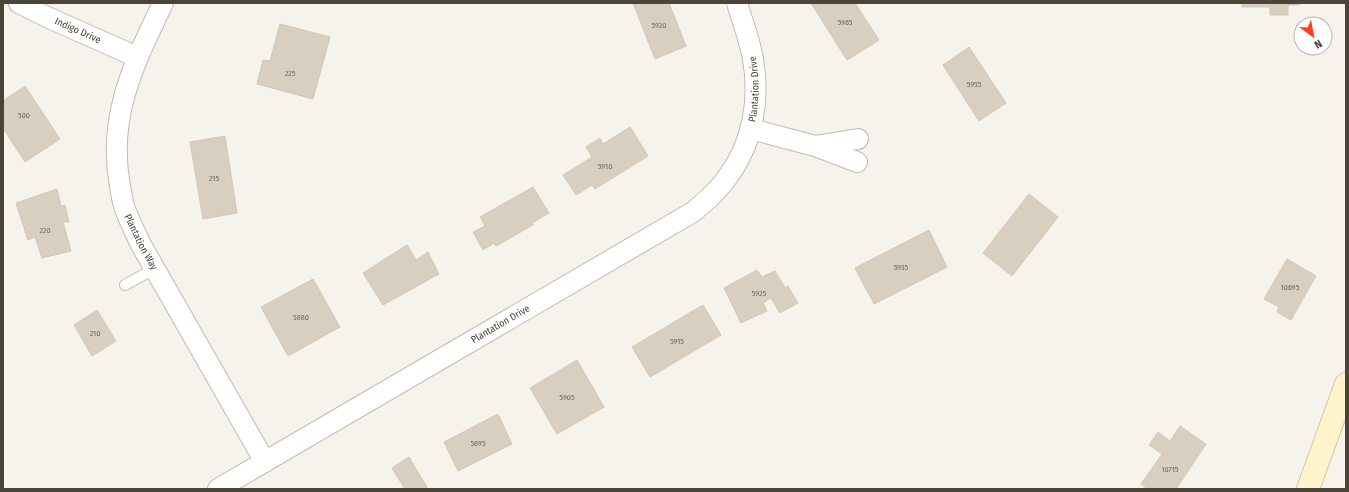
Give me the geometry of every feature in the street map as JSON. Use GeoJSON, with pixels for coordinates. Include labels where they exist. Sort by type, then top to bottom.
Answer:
{"type":"FeatureCollection","features":[{"type":"Feature","properties":{"kind":"street","name":"Indigo Drive"},"geometry":{"type":"LineString","coordinates":[[20,3],[137,57]]}},
{"type":"Feature","properties":{"kind":"street","name":"Plantation Way"},"geometry":{"type":"LineString","coordinates":[[163,3],[137,57],[124,94],[117,130],[116,167],[124,206],[140,243],[154,269],[264,462]]}},
{"type":"Feature","properties":{"kind":"street","name":"Plantation Drive"},"geometry":{"type":"LineString","coordinates":[[218,489],[693,212],[713,195],[729,175],[742,152],[751,129],[756,95],[753,58],[737,3]]}},
{"type":"Feature","properties":{"kind":"street","name":"Plantation Drive"},"geometry":{"type":"LineString","coordinates":[[751,129],[815,146],[857,162]]}},
{"type":"Feature","properties":{"kind":"street","name":"Plantation Drive"},"geometry":{"type":"LineString","coordinates":[[815,146],[858,139]]}},
{"type":"Feature","properties":{"kind":"street"},"geometry":{"type":"LineString","coordinates":[[1308,489],[1346,384]]}},
{"type":"Feature","properties":{"kind":"lane"},"geometry":{"type":"LineString","coordinates":[[125,285],[154,269]]}},
{"type":"Feature","properties":{"kind":"building"},"geometry":{"type":"Polygon","coordinates":[[[633,3],[669,3],[686,46],[655,59],[633,3]]]}},
{"type":"Feature","properties":{"kind":"building"},"geometry":{"type":"Polygon","coordinates":[[[811,3],[855,3],[879,40],[847,60],[811,3]]]}},
{"type":"Feature","properties":{"kind":"building"},"geometry":{"type":"Polygon","coordinates":[[[1242,3],[1299,3],[1299,5],[1288,5],[1288,15],[1270,15],[1270,7],[1242,7],[1242,3]]]}},
{"type":"Feature","properties":{"kind":"building"},"geometry":{"type":"Polygon","coordinates":[[[280,24],[330,37],[313,99],[257,84],[263,60],[270,61],[280,24]]]}},
{"type":"Feature","properties":{"kind":"building"},"geometry":{"type":"Polygon","coordinates":[[[969,47],[1006,103],[979,121],[943,65],[969,47]]]}},
{"type":"Feature","properties":{"kind":"building"},"geometry":{"type":"Polygon","coordinates":[[[25,86],[60,139],[25,162],[3,128],[3,101],[25,86]]]}},
{"type":"Feature","properties":{"kind":"building"},"geometry":{"type":"Polygon","coordinates":[[[630,127],[648,156],[595,189],[592,185],[576,195],[563,175],[592,157],[586,147],[600,138],[603,144],[630,127]]]}},
{"type":"Feature","properties":{"kind":"building"},"geometry":{"type":"Polygon","coordinates":[[[225,136],[237,213],[203,219],[190,142],[225,136]]]}},
{"type":"Feature","properties":{"kind":"building"},"geometry":{"type":"Polygon","coordinates":[[[533,187],[549,213],[532,223],[533,225],[496,246],[494,243],[483,250],[473,232],[485,226],[480,217],[533,187]]]}},
{"type":"Feature","properties":{"kind":"building"},"geometry":{"type":"Polygon","coordinates":[[[57,189],[61,206],[65,205],[69,222],[63,222],[71,251],[42,258],[35,237],[28,240],[16,203],[57,189]]]}},
{"type":"Feature","properties":{"kind":"building"},"geometry":{"type":"Polygon","coordinates":[[[1029,194],[1058,217],[1012,276],[983,253],[1029,194]]]}},
{"type":"Feature","properties":{"kind":"building"},"geometry":{"type":"Polygon","coordinates":[[[929,230],[947,267],[874,304],[855,268],[929,230]]]}},
{"type":"Feature","properties":{"kind":"building"},"geometry":{"type":"Polygon","coordinates":[[[407,245],[416,260],[428,252],[439,274],[383,305],[363,273],[407,245]]]}},
{"type":"Feature","properties":{"kind":"building"},"geometry":{"type":"Polygon","coordinates":[[[1287,259],[1316,276],[1291,320],[1277,312],[1279,307],[1264,299],[1287,259]]]}},
{"type":"Feature","properties":{"kind":"building"},"geometry":{"type":"Polygon","coordinates":[[[757,270],[762,277],[775,271],[785,288],[788,286],[798,303],[780,313],[771,298],[763,303],[767,311],[741,323],[724,288],[757,270]]]}},
{"type":"Feature","properties":{"kind":"building"},"geometry":{"type":"Polygon","coordinates":[[[313,279],[340,327],[288,356],[261,307],[313,279]]]}},
{"type":"Feature","properties":{"kind":"building"},"geometry":{"type":"Polygon","coordinates":[[[703,305],[721,335],[650,377],[632,347],[703,305]]]}},
{"type":"Feature","properties":{"kind":"building"},"geometry":{"type":"Polygon","coordinates":[[[97,310],[116,341],[92,356],[74,325],[97,310]]]}},
{"type":"Feature","properties":{"kind":"building"},"geometry":{"type":"Polygon","coordinates":[[[577,360],[604,407],[557,434],[530,388],[577,360]]]}},
{"type":"Feature","properties":{"kind":"building"},"geometry":{"type":"Polygon","coordinates":[[[498,414],[512,444],[458,471],[444,442],[498,414]]]}},
{"type":"Feature","properties":{"kind":"building"},"geometry":{"type":"Polygon","coordinates":[[[1180,426],[1206,444],[1176,489],[1148,489],[1141,484],[1162,454],[1149,445],[1158,432],[1170,441],[1180,426]]]}},
{"type":"Feature","properties":{"kind":"building"},"geometry":{"type":"Polygon","coordinates":[[[409,457],[428,489],[405,489],[392,468],[409,457]]]}}]}
